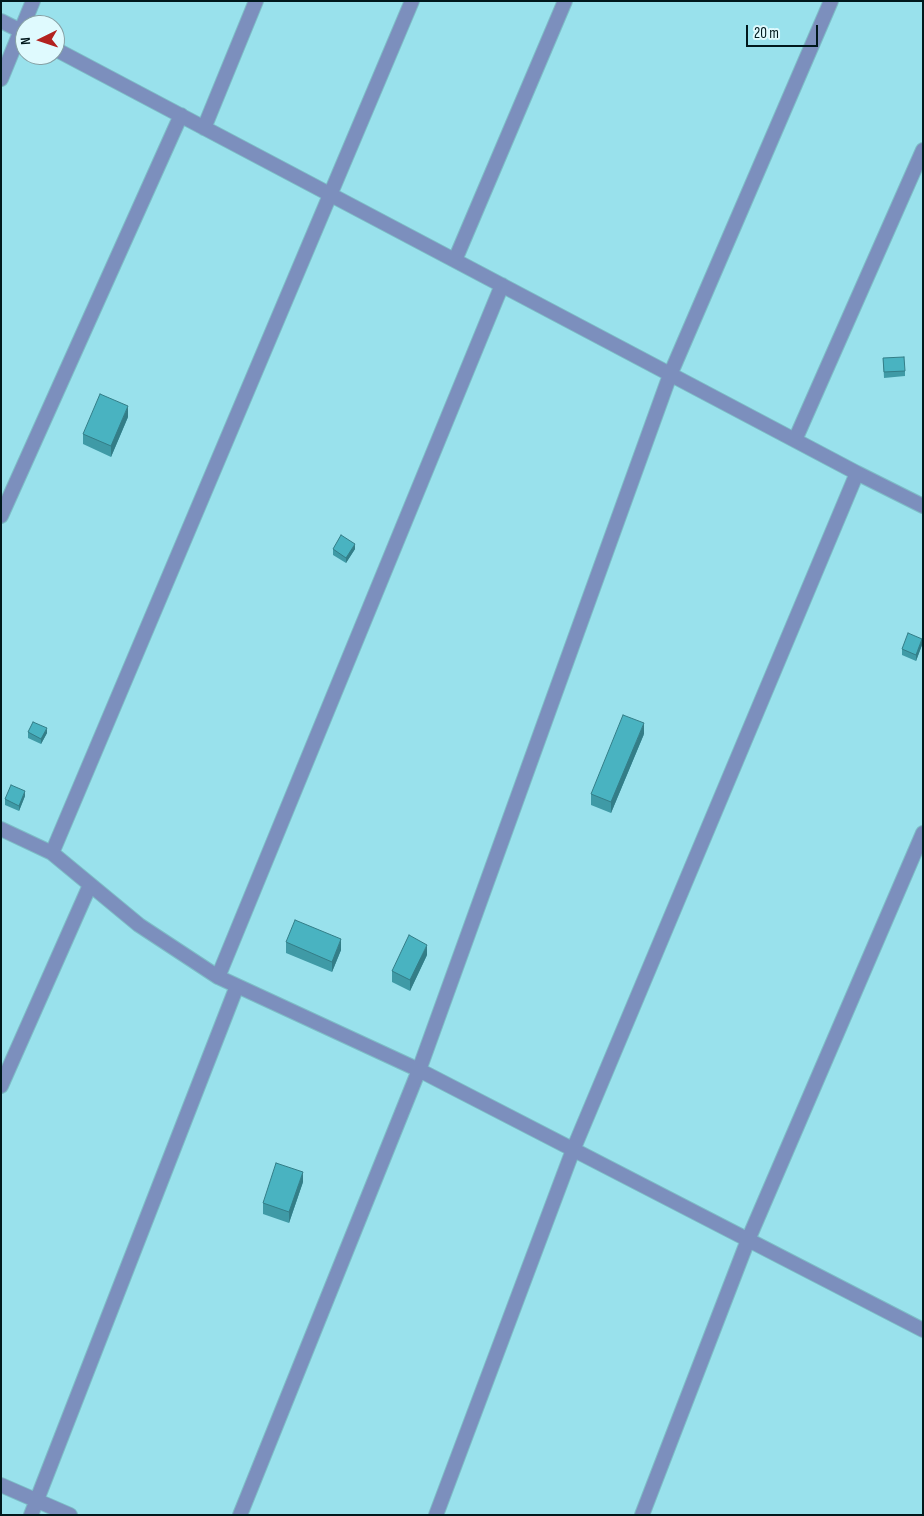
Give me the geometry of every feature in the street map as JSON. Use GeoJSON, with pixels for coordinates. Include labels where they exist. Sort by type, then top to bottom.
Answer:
{"type":"FeatureCollection","features":[{"type":"Feature","properties":{"kind":"street"},"geometry":{"type":"LineString","coordinates":[[29,15],[33,1]]}},
{"type":"Feature","properties":{"kind":"street"},"geometry":{"type":"LineString","coordinates":[[204,128],[256,1]]}},
{"type":"Feature","properties":{"kind":"street"},"geometry":{"type":"LineString","coordinates":[[52,853],[412,1]]}},
{"type":"Feature","properties":{"kind":"street"},"geometry":{"type":"LineString","coordinates":[[455,260],[565,1]]}},
{"type":"Feature","properties":{"kind":"street"},"geometry":{"type":"LineString","coordinates":[[240,1515],[418,1070],[670,374],[831,1]]}},
{"type":"Feature","properties":{"kind":"street"},"geometry":{"type":"LineString","coordinates":[[1,21],[15,29]]}},
{"type":"Feature","properties":{"kind":"street"},"geometry":{"type":"LineString","coordinates":[[1,79],[15,50]]}},
{"type":"Feature","properties":{"kind":"street"},"geometry":{"type":"LineString","coordinates":[[65,54],[857,473],[922,503]]}},
{"type":"Feature","properties":{"kind":"street"},"geometry":{"type":"LineString","coordinates":[[1,516],[181,116]]}},
{"type":"Feature","properties":{"kind":"street"},"geometry":{"type":"LineString","coordinates":[[795,440],[923,150]]}},
{"type":"Feature","properties":{"kind":"street"},"geometry":{"type":"LineString","coordinates":[[218,978],[502,286]]}},
{"type":"Feature","properties":{"kind":"street"},"geometry":{"type":"LineString","coordinates":[[436,1515],[573,1150],[857,473]]}},
{"type":"Feature","properties":{"kind":"street"},"geometry":{"type":"LineString","coordinates":[[1,829],[52,853],[139,925],[218,978],[418,1070],[923,1330]]}},
{"type":"Feature","properties":{"kind":"street"},"geometry":{"type":"LineString","coordinates":[[642,1515],[748,1240],[923,832]]}},
{"type":"Feature","properties":{"kind":"street"},"geometry":{"type":"LineString","coordinates":[[1,1086],[90,885]]}},
{"type":"Feature","properties":{"kind":"street"},"geometry":{"type":"LineString","coordinates":[[31,1515],[237,986]]}},
{"type":"Feature","properties":{"kind":"street"},"geometry":{"type":"LineString","coordinates":[[1,1485],[70,1515]]}},
{"type":"Feature","properties":{"kind":"building"},"geometry":{"type":"Polygon","coordinates":[[[904,357],[905,371],[884,372],[883,358],[904,357]]]}},
{"type":"Feature","properties":{"kind":"building"},"geometry":{"type":"Polygon","coordinates":[[[100,394],[128,406],[111,446],[83,434],[100,394]]]}},
{"type":"Feature","properties":{"kind":"building"},"geometry":{"type":"Polygon","coordinates":[[[341,535],[355,544],[346,558],[333,549],[341,535]]]}},
{"type":"Feature","properties":{"kind":"building"},"geometry":{"type":"Polygon","coordinates":[[[908,633],[922,639],[916,655],[902,649],[908,633]]]}},
{"type":"Feature","properties":{"kind":"building"},"geometry":{"type":"Polygon","coordinates":[[[623,715],[644,723],[611,802],[591,794],[623,715]]]}},
{"type":"Feature","properties":{"kind":"building"},"geometry":{"type":"Polygon","coordinates":[[[33,722],[47,728],[41,739],[28,732],[33,722]]]}},
{"type":"Feature","properties":{"kind":"building"},"geometry":{"type":"Polygon","coordinates":[[[11,785],[25,791],[19,806],[5,799],[11,785]]]}},
{"type":"Feature","properties":{"kind":"building"},"geometry":{"type":"Polygon","coordinates":[[[295,920],[341,939],[332,962],[286,942],[295,920]]]}},
{"type":"Feature","properties":{"kind":"building"},"geometry":{"type":"Polygon","coordinates":[[[409,935],[427,945],[410,980],[392,971],[409,935]]]}},
{"type":"Feature","properties":{"kind":"building"},"geometry":{"type":"Polygon","coordinates":[[[276,1163],[303,1172],[289,1212],[263,1203],[276,1163]]]}}]}
